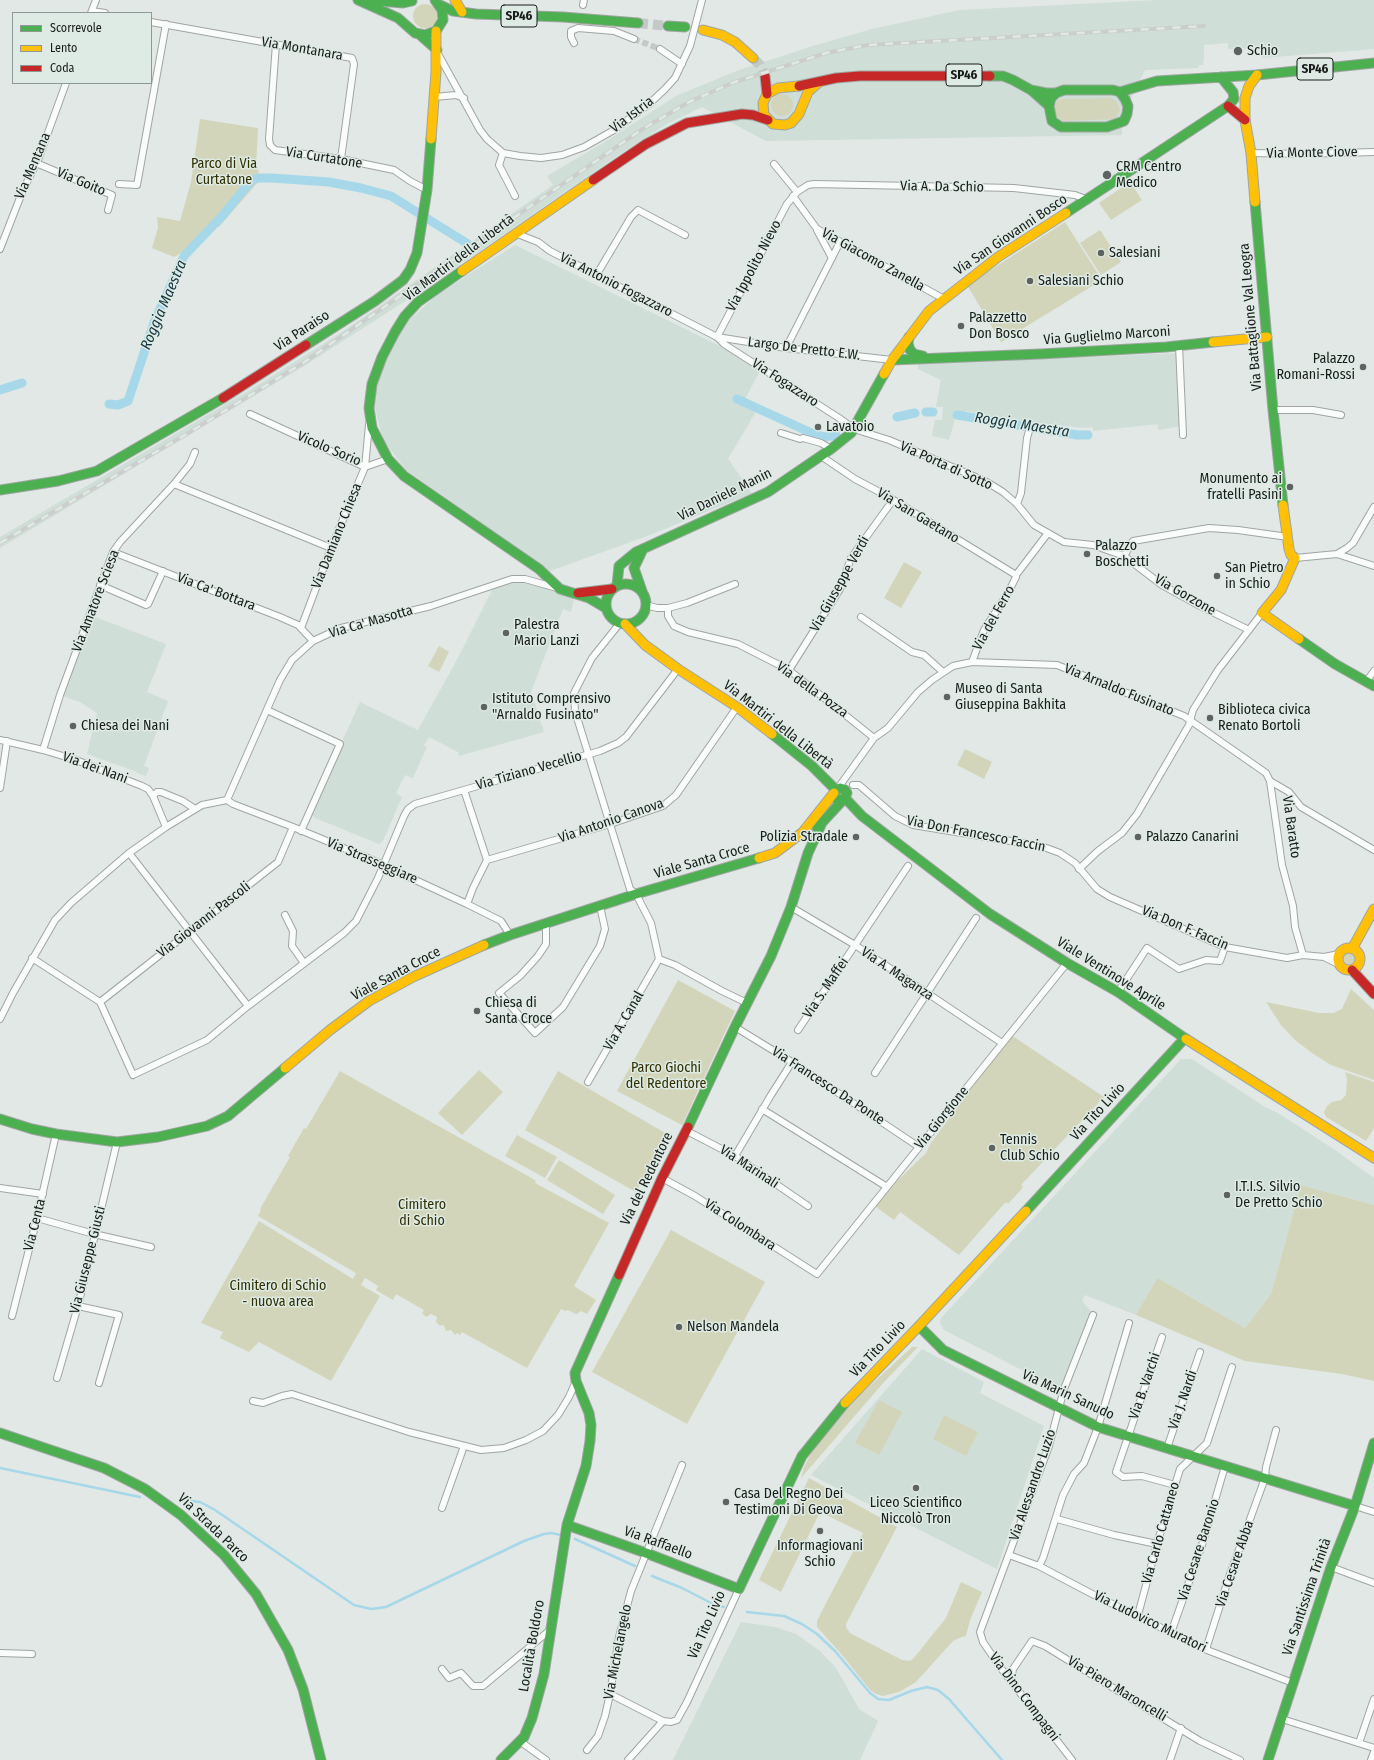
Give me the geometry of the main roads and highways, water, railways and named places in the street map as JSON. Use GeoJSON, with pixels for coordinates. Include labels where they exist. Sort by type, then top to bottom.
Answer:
{"type":"FeatureCollection","features":[{"type":"Feature","properties":{"kind":"waterway","name":"Roggia Maestra"},"geometry":{"type":"LineString","coordinates":[[109,404],[118,405],[128,401],[155,320],[184,256],[222,216],[252,180],[259,178],[272,178],[329,182],[391,196],[468,244]]}},
{"type":"Feature","properties":{"kind":"waterway","name":"Roggia Maestra"},"geometry":{"type":"LineString","coordinates":[[0,390],[22,383]]}},
{"type":"Feature","properties":{"kind":"waterway","name":"Roggia Maestra"},"geometry":{"type":"LineString","coordinates":[[737,399],[816,435],[825,437],[836,435]]}},
{"type":"Feature","properties":{"kind":"waterway","name":"Roggia Maestra"},"geometry":{"type":"LineString","coordinates":[[926,412],[933,412]]}},
{"type":"Feature","properties":{"kind":"waterway","name":"Roggia Maestra"},"geometry":{"type":"LineString","coordinates":[[897,417],[915,413]]}},
{"type":"Feature","properties":{"kind":"waterway","name":"Roggia Maestra"},"geometry":{"type":"LineString","coordinates":[[957,415],[1077,435],[1088,435]]}},
{"type":"Feature","properties":{"kind":"waterway"},"geometry":{"type":"LineString","coordinates":[[0,1468],[140,1497]]}},
{"type":"Feature","properties":{"kind":"waterway"},"geometry":{"type":"LineString","coordinates":[[183,1500],[200,1502],[215,1510],[354,1605],[371,1609],[386,1607],[524,1541],[544,1534],[551,1533],[561,1535]]}},
{"type":"Feature","properties":{"kind":"waterway"},"geometry":{"type":"LineString","coordinates":[[575,1539],[635,1566]]}},
{"type":"Feature","properties":{"kind":"waterway"},"geometry":{"type":"LineString","coordinates":[[652,1576],[682,1588],[715,1605],[724,1607]]}},
{"type":"Feature","properties":{"kind":"waterway"},"geometry":{"type":"LineString","coordinates":[[747,1612],[784,1616],[802,1624],[817,1634],[835,1651],[870,1693],[878,1699],[889,1700],[911,1691],[927,1687],[938,1690],[949,1699],[1002,1760]]}},
{"type":"Feature","properties":{"kind":"tunnel"},"geometry":{"type":"LineString","coordinates":[[638,23],[668,26]]}},
{"type":"Feature","properties":{"kind":"tunnel"},"geometry":{"type":"LineString","coordinates":[[634,39],[660,49]]}},
{"type":"Feature","properties":{"kind":"tunnel"},"geometry":{"type":"LineString","coordinates":[[753,58],[760,65],[765,76]]}},
{"type":"Feature","properties":{"kind":"railway"},"geometry":{"type":"LineString","coordinates":[[0,543],[185,435],[303,363],[641,130],[689,102],[732,83],[826,53],[868,45],[1204,26]]}},
{"type":"Feature","properties":{"kind":"place","name":"Schio"},"geometry":{"type":"Point","coordinates":[1238,51]}},
{"type":"Feature","properties":{"kind":"place","name":"CRM Centro Medico"},"geometry":{"type":"Point","coordinates":[1107,175]}},
{"type":"Feature","properties":{"kind":"place","name":"Salesiani"},"geometry":{"type":"Point","coordinates":[1101,253]}},
{"type":"Feature","properties":{"kind":"place","name":"Salesiani Schio"},"geometry":{"type":"Point","coordinates":[1030,281]}},
{"type":"Feature","properties":{"kind":"place","name":"Palazzetto Don Bosco"},"geometry":{"type":"Point","coordinates":[961,326]}},
{"type":"Feature","properties":{"kind":"place","name":"Palazzo Romani-Rossi"},"geometry":{"type":"Point","coordinates":[1363,367]}},
{"type":"Feature","properties":{"kind":"place","name":"Lavatoio"},"geometry":{"type":"Point","coordinates":[818,427]}},
{"type":"Feature","properties":{"kind":"place","name":"Monumento ai fratelli Pasini"},"geometry":{"type":"Point","coordinates":[1290,487]}},
{"type":"Feature","properties":{"kind":"place","name":"Palazzo Boschetti"},"geometry":{"type":"Point","coordinates":[1087,554]}},
{"type":"Feature","properties":{"kind":"place","name":"San Pietro in Schio"},"geometry":{"type":"Point","coordinates":[1217,576]}},
{"type":"Feature","properties":{"kind":"place","name":"Palestra Mario Lanzi"},"geometry":{"type":"Point","coordinates":[506,633]}},
{"type":"Feature","properties":{"kind":"place","name":"Museo di Santa Giuseppina Bakhita"},"geometry":{"type":"Point","coordinates":[947,697]}},
{"type":"Feature","properties":{"kind":"place","name":"Istituto Comprensivo \"Arnaldo Fusinato\""},"geometry":{"type":"Point","coordinates":[484,707]}},
{"type":"Feature","properties":{"kind":"place","name":"Biblioteca civica Renato Bortoli"},"geometry":{"type":"Point","coordinates":[1210,718]}},
{"type":"Feature","properties":{"kind":"place","name":"Chiesa dei Nani"},"geometry":{"type":"Point","coordinates":[73,726]}},
{"type":"Feature","properties":{"kind":"place","name":"Polizia Stradale"},"geometry":{"type":"Point","coordinates":[856,837]}},
{"type":"Feature","properties":{"kind":"place","name":"Palazzo Canarini"},"geometry":{"type":"Point","coordinates":[1138,837]}},
{"type":"Feature","properties":{"kind":"place","name":"Chiesa di Santa Croce"},"geometry":{"type":"Point","coordinates":[477,1011]}},
{"type":"Feature","properties":{"kind":"place","name":"Tennis Club Schio"},"geometry":{"type":"Point","coordinates":[992,1148]}},
{"type":"Feature","properties":{"kind":"place","name":"I.T.I.S. Silvio De Pretto Schio"},"geometry":{"type":"Point","coordinates":[1227,1195]}},
{"type":"Feature","properties":{"kind":"place","name":"Nelson Mandela"},"geometry":{"type":"Point","coordinates":[679,1327]}},
{"type":"Feature","properties":{"kind":"place","name":"Liceo Scientifico Niccolò Tron"},"geometry":{"type":"Point","coordinates":[916,1488]}},
{"type":"Feature","properties":{"kind":"place","name":"Casa Del Regno Dei Testimoni Di Geova"},"geometry":{"type":"Point","coordinates":[726,1502]}},
{"type":"Feature","properties":{"kind":"place","name":"Informagiovani Schio"},"geometry":{"type":"Point","coordinates":[820,1531]}},
{"type":"Feature","properties":{"kind":"park label","name":"Parco di Via Curtatone"},"geometry":{"type":"Point","coordinates":[224,172]}},
{"type":"Feature","properties":{"kind":"park label","name":"Parco Giochi del Redentore"},"geometry":{"type":"Point","coordinates":[666,1076]}},
{"type":"Feature","properties":{"kind":"park label","name":"Cimitero di Schio"},"geometry":{"type":"Point","coordinates":[422,1214]}},
{"type":"Feature","properties":{"kind":"park label","name":"Cimitero di Schio - nuova area"},"geometry":{"type":"Point","coordinates":[278,1294]}}]}
